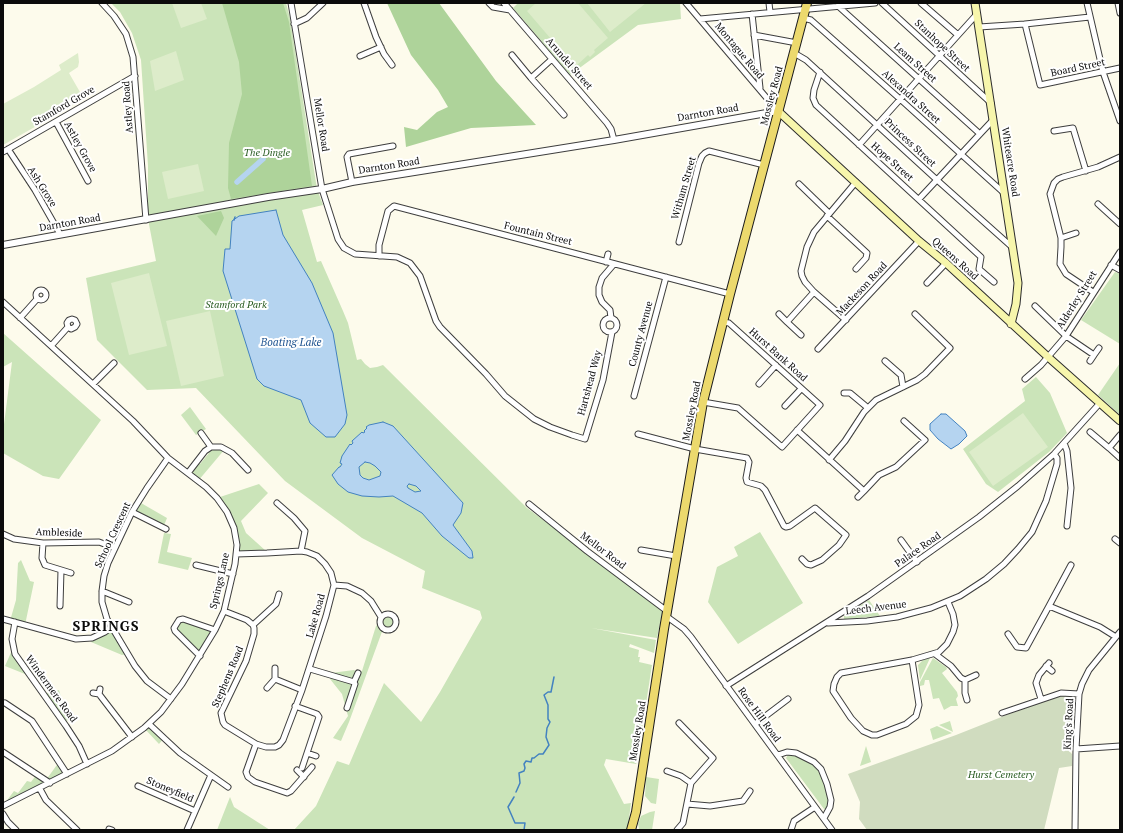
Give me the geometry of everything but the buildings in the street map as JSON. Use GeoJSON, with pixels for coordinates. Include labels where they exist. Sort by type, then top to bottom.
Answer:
{"type":"FeatureCollection","features":[{"type":"Feature","properties":{"kind":"main road","name":"Whiteacre Road"},"geometry":{"type":"LineString","coordinates":[[976,3],[1018,283],[1016,304],[1011,324]]}},
{"type":"Feature","properties":{"kind":"main road","name":"Mossley Road"},"geometry":{"type":"LineString","coordinates":[[631,830],[636,812],[666,613],[703,402],[805,10]]}},
{"type":"Feature","properties":{"kind":"main road","name":"Queens Road"},"geometry":{"type":"LineString","coordinates":[[778,110],[919,241],[946,263],[1011,324],[1120,421]]}},
{"type":"Feature","properties":{"kind":"street","name":"Astley Road"},"geometry":{"type":"LineString","coordinates":[[102,3],[114,16],[126,34],[134,57],[146,220]]}},
{"type":"Feature","properties":{"kind":"street","name":"Mellor Road"},"geometry":{"type":"LineString","coordinates":[[291,3],[322,189],[338,239],[344,248],[355,254],[378,256]]}},
{"type":"Feature","properties":{"kind":"street"},"geometry":{"type":"LineString","coordinates":[[294,24],[307,18],[323,3]]}},
{"type":"Feature","properties":{"kind":"street"},"geometry":{"type":"LineString","coordinates":[[364,3],[381,47],[392,65]]}},
{"type":"Feature","properties":{"kind":"street"},"geometry":{"type":"LineString","coordinates":[[489,3],[493,7],[510,10]]}},
{"type":"Feature","properties":{"kind":"street","name":"Arundel Street"},"geometry":{"type":"LineString","coordinates":[[504,3],[607,123],[611,129],[614,140]]}},
{"type":"Feature","properties":{"kind":"street"},"geometry":{"type":"LineString","coordinates":[[769,3],[770,12]]}},
{"type":"Feature","properties":{"kind":"street"},"geometry":{"type":"LineString","coordinates":[[700,19],[875,3]]}},
{"type":"Feature","properties":{"kind":"street","name":"Stanhope Street"},"geometry":{"type":"LineString","coordinates":[[882,3],[991,103]]}},
{"type":"Feature","properties":{"kind":"street"},"geometry":{"type":"LineString","coordinates":[[921,3],[958,35]]}},
{"type":"Feature","properties":{"kind":"street"},"geometry":{"type":"LineString","coordinates":[[1087,3],[1103,72],[1120,121]]}},
{"type":"Feature","properties":{"kind":"street"},"geometry":{"type":"LineString","coordinates":[[1118,3],[1120,13]]}},
{"type":"Feature","properties":{"kind":"street","name":"Montague Road"},"geometry":{"type":"LineString","coordinates":[[689,4],[700,19],[778,110]]}},
{"type":"Feature","properties":{"kind":"street","name":"Leam Street"},"geometry":{"type":"LineString","coordinates":[[838,6],[980,134]]}},
{"type":"Feature","properties":{"kind":"street","name":"Alexandra Street"},"geometry":{"type":"LineString","coordinates":[[805,10],[811,20],[1004,194]]}},
{"type":"Feature","properties":{"kind":"street"},"geometry":{"type":"LineString","coordinates":[[752,14],[760,89]]}},
{"type":"Feature","properties":{"kind":"street"},"geometry":{"type":"LineString","coordinates":[[859,145],[977,14]]}},
{"type":"Feature","properties":{"kind":"street"},"geometry":{"type":"LineString","coordinates":[[979,27],[1090,17]]}},
{"type":"Feature","properties":{"kind":"street","name":"Board Street"},"geometry":{"type":"LineString","coordinates":[[1025,24],[1040,85],[1120,68]]}},
{"type":"Feature","properties":{"kind":"street"},"geometry":{"type":"LineString","coordinates":[[754,35],[797,44]]}},
{"type":"Feature","properties":{"kind":"street"},"geometry":{"type":"LineString","coordinates":[[360,56],[381,47]]}},
{"type":"Feature","properties":{"kind":"street","name":"Princess Street"},"geometry":{"type":"LineString","coordinates":[[794,53],[806,60],[820,72],[1012,247]]}},
{"type":"Feature","properties":{"kind":"street"},"geometry":{"type":"LineString","coordinates":[[512,55],[564,115]]}},
{"type":"Feature","properties":{"kind":"street"},"geometry":{"type":"LineString","coordinates":[[531,78],[552,59]]}},
{"type":"Feature","properties":{"kind":"street","name":"Hope Street"},"geometry":{"type":"LineString","coordinates":[[820,72],[814,90],[813,98],[816,104],[981,256],[979,269],[994,282]]}},
{"type":"Feature","properties":{"kind":"street","name":"Stamford Grove"},"geometry":{"type":"LineString","coordinates":[[5,150],[135,76]]}},
{"type":"Feature","properties":{"kind":"street","name":"Darnton Road"},"geometry":{"type":"LineString","coordinates":[[3,245],[322,189],[352,182],[614,140],[778,110]]}},
{"type":"Feature","properties":{"kind":"street"},"geometry":{"type":"LineString","coordinates":[[919,199],[993,120]]}},
{"type":"Feature","properties":{"kind":"street","name":"Astley Grove"},"geometry":{"type":"LineString","coordinates":[[56,122],[88,181]]}},
{"type":"Feature","properties":{"kind":"street"},"geometry":{"type":"LineString","coordinates":[[1054,131],[1073,128],[1086,171]]}},
{"type":"Feature","properties":{"kind":"street"},"geometry":{"type":"LineString","coordinates":[[352,182],[347,157],[349,154],[393,146]]}},
{"type":"Feature","properties":{"kind":"street","name":"Ash Grove"},"geometry":{"type":"LineString","coordinates":[[5,150],[35,190],[60,234]]}},
{"type":"Feature","properties":{"kind":"street","name":"Witham Street"},"geometry":{"type":"LineString","coordinates":[[679,242],[699,163],[705,153],[713,152],[764,165]]}},
{"type":"Feature","properties":{"kind":"street"},"geometry":{"type":"LineString","coordinates":[[1093,292],[1066,274],[1061,268],[1059,259],[1061,238],[1050,190],[1058,179],[1098,167],[1120,156]]}},
{"type":"Feature","properties":{"kind":"street"},"geometry":{"type":"LineString","coordinates":[[846,320],[814,292],[805,282],[801,271],[807,247],[814,232],[856,182]]}},
{"type":"Feature","properties":{"kind":"street"},"geometry":{"type":"LineString","coordinates":[[799,184],[866,253],[866,258],[856,269]]}},
{"type":"Feature","properties":{"kind":"street"},"geometry":{"type":"LineString","coordinates":[[1098,204],[1120,224]]}},
{"type":"Feature","properties":{"kind":"street","name":"Fountain Street"},"geometry":{"type":"LineString","coordinates":[[378,256],[379,245],[388,211],[394,206],[730,294]]}},
{"type":"Feature","properties":{"kind":"street"},"geometry":{"type":"LineString","coordinates":[[1061,238],[1076,233]]}},
{"type":"Feature","properties":{"kind":"street","name":"Mackeson Road"},"geometry":{"type":"LineString","coordinates":[[818,349],[919,241]]}},
{"type":"Feature","properties":{"kind":"street","name":"Alderley Street"},"geometry":{"type":"LineString","coordinates":[[1025,379],[1048,357],[1066,336],[1120,252]]}},
{"type":"Feature","properties":{"kind":"street"},"geometry":{"type":"LineString","coordinates":[[606,262],[608,254]]}},
{"type":"Feature","properties":{"kind":"street","name":"Hartshead Way"},"geometry":{"type":"LineString","coordinates":[[378,256],[397,257],[410,264],[420,276],[436,321],[440,327],[513,404],[534,419],[550,427],[585,439],[601,386],[612,332]]}},
{"type":"Feature","properties":{"kind":"street"},"geometry":{"type":"LineString","coordinates":[[927,283],[946,263]]}},
{"type":"Feature","properties":{"kind":"street"},"geometry":{"type":"LineString","coordinates":[[611,318],[604,320],[603,325],[606,331],[612,332],[616,329],[617,324],[615,320],[611,318],[610,310],[602,302],[599,295],[599,286],[602,278],[614,264]]}},
{"type":"Feature","properties":{"kind":"street"},"geometry":{"type":"LineString","coordinates":[[1111,265],[1120,270]]}},
{"type":"Feature","properties":{"kind":"street","name":"County Avenue"},"geometry":{"type":"LineString","coordinates":[[634,396],[666,277]]}},
{"type":"Feature","properties":{"kind":"street"},"geometry":{"type":"LineString","coordinates":[[787,322],[814,292]]}},
{"type":"Feature","properties":{"kind":"street"},"geometry":{"type":"LineString","coordinates":[[20,318],[37,298]]}},
{"type":"Feature","properties":{"kind":"street","name":"Springs Lane"},"geometry":{"type":"LineString","coordinates":[[3,302],[133,421],[168,458],[206,487],[222,504],[234,528],[236,554],[224,611],[215,630],[200,656],[171,699],[149,724],[112,751],[40,789],[4,804]]}},
{"type":"Feature","properties":{"kind":"street"},"geometry":{"type":"LineString","coordinates":[[1035,306],[1066,336],[1094,355]]}},
{"type":"Feature","properties":{"kind":"street"},"geometry":{"type":"LineString","coordinates":[[779,314],[801,335]]}},
{"type":"Feature","properties":{"kind":"street"},"geometry":{"type":"LineString","coordinates":[[829,460],[845,441],[868,408],[876,400],[917,380],[925,374],[950,348],[915,314]]}},
{"type":"Feature","properties":{"kind":"street","name":"Hurst Bank Road"},"geometry":{"type":"LineString","coordinates":[[723,322],[729,323],[820,405],[797,430]]}},
{"type":"Feature","properties":{"kind":"street"},"geometry":{"type":"LineString","coordinates":[[51,346],[68,327]]}},
{"type":"Feature","properties":{"kind":"street"},"geometry":{"type":"LineString","coordinates":[[1090,361],[1099,348]]}},
{"type":"Feature","properties":{"kind":"street"},"geometry":{"type":"LineString","coordinates":[[885,361],[901,376],[903,387]]}},
{"type":"Feature","properties":{"kind":"street"},"geometry":{"type":"LineString","coordinates":[[93,384],[114,363]]}},
{"type":"Feature","properties":{"kind":"street"},"geometry":{"type":"LineString","coordinates":[[759,384],[776,365]]}},
{"type":"Feature","properties":{"kind":"street"},"geometry":{"type":"LineString","coordinates":[[785,406],[801,389]]}},
{"type":"Feature","properties":{"kind":"street"},"geometry":{"type":"LineString","coordinates":[[844,393],[850,393],[868,408]]}},
{"type":"Feature","properties":{"kind":"street"},"geometry":{"type":"LineString","coordinates":[[703,402],[738,408],[782,447],[797,430],[864,491]]}},
{"type":"Feature","properties":{"kind":"street","name":"Palace Road"},"geometry":{"type":"LineString","coordinates":[[726,686],[826,623],[917,562],[985,512],[1018,486],[1054,454],[1100,403]]}},
{"type":"Feature","properties":{"kind":"street"},"geometry":{"type":"LineString","coordinates":[[858,497],[879,475],[896,467],[925,440],[904,421]]}},
{"type":"Feature","properties":{"kind":"street"},"geometry":{"type":"LineString","coordinates":[[1090,432],[1120,458]]}},
{"type":"Feature","properties":{"kind":"street"},"geometry":{"type":"LineString","coordinates":[[201,433],[211,447]]}},
{"type":"Feature","properties":{"kind":"street"},"geometry":{"type":"LineString","coordinates":[[638,434],[695,449],[747,458],[749,462],[746,478],[747,482],[761,486],[786,527],[815,508],[846,535],[839,545],[822,560],[811,565],[807,564],[802,559]]}},
{"type":"Feature","properties":{"kind":"street"},"geometry":{"type":"LineString","coordinates":[[1109,448],[1120,435]]}},
{"type":"Feature","properties":{"kind":"street"},"geometry":{"type":"LineString","coordinates":[[1064,443],[1067,451],[1071,488],[1067,526]]}},
{"type":"Feature","properties":{"kind":"street"},"geometry":{"type":"LineString","coordinates":[[188,472],[204,451],[211,447],[221,447],[232,453],[248,470]]}},
{"type":"Feature","properties":{"kind":"street","name":"Leech Avenue"},"geometry":{"type":"LineString","coordinates":[[826,623],[867,621],[931,608],[948,602],[967,592],[986,579],[1004,564],[1032,532],[1046,501],[1057,464],[1057,458],[1054,454]]}},
{"type":"Feature","properties":{"kind":"street","name":"School Crescent"},"geometry":{"type":"LineString","coordinates":[[168,458],[146,488],[132,512],[104,576],[102,591],[104,611],[112,627],[142,674],[148,681],[171,699]]}},
{"type":"Feature","properties":{"kind":"street"},"geometry":{"type":"LineString","coordinates":[[277,503],[294,518],[305,531],[301,551]]}},
{"type":"Feature","properties":{"kind":"street","name":"Mellor Road"},"geometry":{"type":"LineString","coordinates":[[529,504],[666,613]]}},
{"type":"Feature","properties":{"kind":"street"},"geometry":{"type":"LineString","coordinates":[[132,512],[166,529]]}},
{"type":"Feature","properties":{"kind":"street","name":"Ambleside"},"geometry":{"type":"LineString","coordinates":[[3,534],[14,538],[43,543],[99,542],[115,548]]}},
{"type":"Feature","properties":{"kind":"street"},"geometry":{"type":"LineString","coordinates":[[1115,539],[1120,543]]}},
{"type":"Feature","properties":{"kind":"street"},"geometry":{"type":"LineString","coordinates":[[901,540],[917,562]]}},
{"type":"Feature","properties":{"kind":"street"},"geometry":{"type":"LineString","coordinates":[[43,543],[42,558],[45,565],[71,573]]}},
{"type":"Feature","properties":{"kind":"street"},"geometry":{"type":"LineString","coordinates":[[641,550],[676,556]]}},
{"type":"Feature","properties":{"kind":"street","name":"Lake Road"},"geometry":{"type":"LineString","coordinates":[[236,554],[301,551],[312,554],[322,560],[331,573],[334,585],[310,669],[281,743],[275,747],[263,746]]}},
{"type":"Feature","properties":{"kind":"street"},"geometry":{"type":"LineString","coordinates":[[196,565],[233,574]]}},
{"type":"Feature","properties":{"kind":"street"},"geometry":{"type":"LineString","coordinates":[[1008,634],[1017,647],[1026,648],[1071,565]]}},
{"type":"Feature","properties":{"kind":"street"},"geometry":{"type":"LineString","coordinates":[[60,606],[61,570]]}},
{"type":"Feature","properties":{"kind":"street"},"geometry":{"type":"LineString","coordinates":[[334,585],[347,586],[362,593],[371,601],[381,617]]}},
{"type":"Feature","properties":{"kind":"street"},"geometry":{"type":"LineString","coordinates":[[102,591],[129,602]]}},
{"type":"Feature","properties":{"kind":"street"},"geometry":{"type":"LineString","coordinates":[[224,611],[247,620],[253,625],[276,604],[279,594]]}},
{"type":"Feature","properties":{"kind":"street"},"geometry":{"type":"LineString","coordinates":[[912,660],[919,705],[916,716],[912,721],[906,724],[877,735],[872,735],[863,731],[851,718],[833,691],[837,677],[841,673],[912,660],[935,654],[947,644],[955,625],[953,614],[948,602]]}},
{"type":"Feature","properties":{"kind":"street"},"geometry":{"type":"LineString","coordinates":[[1049,606],[1100,627],[1116,637]]}},
{"type":"Feature","properties":{"kind":"street","name":"Rose Hill Road"},"geometry":{"type":"LineString","coordinates":[[666,613],[691,637],[832,830]]}},
{"type":"Feature","properties":{"kind":"street"},"geometry":{"type":"LineString","coordinates":[[200,656],[175,631],[174,628],[179,620],[183,618],[215,630]]}},
{"type":"Feature","properties":{"kind":"street"},"geometry":{"type":"LineString","coordinates":[[3,619],[76,639],[92,638],[112,627]]}},
{"type":"Feature","properties":{"kind":"street","name":"Windermere Road"},"geometry":{"type":"LineString","coordinates":[[15,622],[12,639],[15,654],[66,726],[79,746],[87,764]]}},
{"type":"Feature","properties":{"kind":"street","name":"Stephens Road"},"geometry":{"type":"LineString","coordinates":[[253,625],[254,634],[246,661],[222,713],[222,718],[225,725],[256,744],[263,746]]}},
{"type":"Feature","properties":{"kind":"street","name":"King's Road"},"geometry":{"type":"LineString","coordinates":[[1075,830],[1076,749],[1079,694],[1089,670],[1120,632]]}},
{"type":"Feature","properties":{"kind":"street"},"geometry":{"type":"LineString","coordinates":[[935,654],[951,666],[961,678],[965,680]]}},
{"type":"Feature","properties":{"kind":"street"},"geometry":{"type":"LineString","coordinates":[[1041,699],[1036,683],[1048,665],[1052,671]]}},
{"type":"Feature","properties":{"kind":"street"},"geometry":{"type":"LineString","coordinates":[[267,688],[275,679],[275,668]]}},
{"type":"Feature","properties":{"kind":"street"},"geometry":{"type":"LineString","coordinates":[[310,669],[354,682]]}},
{"type":"Feature","properties":{"kind":"street"},"geometry":{"type":"LineString","coordinates":[[347,708],[358,672]]}},
{"type":"Feature","properties":{"kind":"street"},"geometry":{"type":"LineString","coordinates":[[965,680],[976,675]]}},
{"type":"Feature","properties":{"kind":"street"},"geometry":{"type":"LineString","coordinates":[[275,679],[302,690]]}},
{"type":"Feature","properties":{"kind":"street"},"geometry":{"type":"LineString","coordinates":[[965,680],[965,693],[967,700]]}},
{"type":"Feature","properties":{"kind":"street"},"geometry":{"type":"LineString","coordinates":[[98,692],[132,737]]}},
{"type":"Feature","properties":{"kind":"street"},"geometry":{"type":"LineString","coordinates":[[1002,713],[1061,693],[1079,694]]}},
{"type":"Feature","properties":{"kind":"street"},"geometry":{"type":"LineString","coordinates":[[754,724],[788,699]]}},
{"type":"Feature","properties":{"kind":"street"},"geometry":{"type":"LineString","coordinates":[[5,703],[32,721],[67,774]]}},
{"type":"Feature","properties":{"kind":"street"},"geometry":{"type":"LineString","coordinates":[[295,706],[317,714],[319,717],[307,753],[299,769],[304,776]]}},
{"type":"Feature","properties":{"kind":"street"},"geometry":{"type":"LineString","coordinates":[[677,830],[683,823],[691,783],[714,758],[679,723]]}},
{"type":"Feature","properties":{"kind":"street"},"geometry":{"type":"LineString","coordinates":[[149,724],[180,753],[228,787]]}},
{"type":"Feature","properties":{"kind":"street"},"geometry":{"type":"LineString","coordinates":[[256,744],[246,769],[247,775],[252,781],[287,793],[291,791],[312,767]]}},
{"type":"Feature","properties":{"kind":"street"},"geometry":{"type":"LineString","coordinates":[[1076,749],[1120,746]]}},
{"type":"Feature","properties":{"kind":"street"},"geometry":{"type":"LineString","coordinates":[[3,752],[50,783]]}},
{"type":"Feature","properties":{"kind":"street"},"geometry":{"type":"LineString","coordinates":[[778,755],[787,752],[796,753],[814,762],[821,769],[831,800],[828,813],[824,818]]}},
{"type":"Feature","properties":{"kind":"street"},"geometry":{"type":"LineString","coordinates":[[307,753],[316,756]]}},
{"type":"Feature","properties":{"kind":"street"},"geometry":{"type":"LineString","coordinates":[[667,771],[681,776],[691,783]]}},
{"type":"Feature","properties":{"kind":"street"},"geometry":{"type":"LineString","coordinates":[[186,830],[211,775]]}},
{"type":"Feature","properties":{"kind":"street","name":"Stoneyfield"},"geometry":{"type":"LineString","coordinates":[[138,786],[195,811]]}},
{"type":"Feature","properties":{"kind":"street"},"geometry":{"type":"LineString","coordinates":[[40,789],[46,800],[77,830]]}},
{"type":"Feature","properties":{"kind":"street"},"geometry":{"type":"LineString","coordinates":[[687,804],[710,806],[743,801],[750,791]]}},
{"type":"Feature","properties":{"kind":"street"},"geometry":{"type":"LineString","coordinates":[[791,830],[794,821],[816,807]]}},
{"type":"Feature","properties":{"kind":"street"},"geometry":{"type":"LineString","coordinates":[[3,814],[16,830]]}},
{"type":"Feature","properties":{"kind":"green space","name":"Stamford Park"},"geometry":{"type":"Polygon","coordinates":[[[111,3],[286,3],[290,18],[317,189],[323,205],[302,210],[317,262],[321,261],[348,323],[357,360],[361,359],[370,368],[383,365],[527,508],[663,608],[657,638],[591,628],[656,640],[654,653],[630,644],[629,647],[639,650],[639,662],[652,665],[637,762],[636,764],[606,759],[604,765],[624,804],[631,803],[628,826],[626,830],[294,830],[316,806],[337,761],[349,765],[384,683],[421,722],[440,692],[482,618],[480,611],[422,588],[425,571],[362,538],[285,481],[196,388],[147,390],[97,340],[86,278],[156,261],[148,219],[148,166],[141,60],[132,33],[120,12],[111,3]]]}},
{"type":"Feature","properties":{"kind":"green space"},"geometry":{"type":"Polygon","coordinates":[[[172,3],[201,3],[207,19],[181,28],[172,3]]]}},
{"type":"Feature","properties":{"kind":"green space","name":"The Dingle"},"geometry":{"type":"Polygon","coordinates":[[[222,3],[283,3],[289,22],[312,186],[231,199],[228,188],[229,143],[242,94],[239,62],[222,3]]]}},
{"type":"Feature","properties":{"kind":"green space"},"geometry":{"type":"Polygon","coordinates":[[[387,3],[439,3],[496,81],[536,125],[471,128],[406,147],[404,127],[417,130],[437,112],[448,107],[438,90],[411,55],[387,3]]]}},
{"type":"Feature","properties":{"kind":"green space"},"geometry":{"type":"Polygon","coordinates":[[[518,3],[680,3],[681,19],[638,25],[570,75],[513,8],[518,3]]]}},
{"type":"Feature","properties":{"kind":"green space"},"geometry":{"type":"Polygon","coordinates":[[[536,3],[578,3],[608,38],[594,50],[595,52],[590,57],[588,55],[575,67],[527,11],[536,3]]]}},
{"type":"Feature","properties":{"kind":"green space"},"geometry":{"type":"Polygon","coordinates":[[[587,3],[646,3],[610,32],[587,3]]]}},
{"type":"Feature","properties":{"kind":"green space"},"geometry":{"type":"Polygon","coordinates":[[[176,51],[184,80],[155,91],[150,61],[176,51]]]}},
{"type":"Feature","properties":{"kind":"green space"},"geometry":{"type":"Polygon","coordinates":[[[78,53],[78,67],[69,73],[84,99],[3,145],[3,104],[61,70],[59,65],[78,53]]]}},
{"type":"Feature","properties":{"kind":"green space"},"geometry":{"type":"Polygon","coordinates":[[[198,164],[204,191],[168,199],[162,172],[198,164]]]}},
{"type":"Feature","properties":{"kind":"green space"},"geometry":{"type":"Polygon","coordinates":[[[221,211],[224,218],[216,236],[197,216],[221,211]]]}},
{"type":"Feature","properties":{"kind":"green space"},"geometry":{"type":"Polygon","coordinates":[[[1115,272],[1120,274],[1120,344],[1081,320],[1115,272]]]}},
{"type":"Feature","properties":{"kind":"green space"},"geometry":{"type":"Polygon","coordinates":[[[149,273],[167,346],[129,355],[111,283],[149,273]]]}},
{"type":"Feature","properties":{"kind":"green space"},"geometry":{"type":"Polygon","coordinates":[[[210,311],[224,376],[181,386],[166,321],[210,311]]]}},
{"type":"Feature","properties":{"kind":"green space"},"geometry":{"type":"Polygon","coordinates":[[[3,333],[101,420],[59,479],[43,476],[3,453],[3,432],[12,362],[3,367],[3,333]]]}},
{"type":"Feature","properties":{"kind":"green space"},"geometry":{"type":"Polygon","coordinates":[[[1120,363],[1120,415],[1098,395],[1120,363]]]}},
{"type":"Feature","properties":{"kind":"green space"},"geometry":{"type":"Polygon","coordinates":[[[1036,377],[1050,393],[1067,433],[1049,452],[998,492],[986,484],[963,449],[1025,401],[1022,389],[1036,377]]]}},
{"type":"Feature","properties":{"kind":"green space"},"geometry":{"type":"Polygon","coordinates":[[[190,407],[206,429],[196,435],[181,415],[190,407]]]}},
{"type":"Feature","properties":{"kind":"green space"},"geometry":{"type":"Polygon","coordinates":[[[1023,413],[1048,447],[993,486],[969,452],[1023,413]]]}},
{"type":"Feature","properties":{"kind":"green space"},"geometry":{"type":"Polygon","coordinates":[[[207,449],[225,449],[198,481],[188,473],[195,462],[200,464],[209,453],[207,449]]]}},
{"type":"Feature","properties":{"kind":"green space"},"geometry":{"type":"Polygon","coordinates":[[[259,484],[268,493],[241,521],[246,533],[266,551],[236,554],[234,528],[217,498],[259,484]]]}},
{"type":"Feature","properties":{"kind":"green space"},"geometry":{"type":"Polygon","coordinates":[[[139,500],[141,503],[167,518],[163,528],[132,512],[139,500]]]}},
{"type":"Feature","properties":{"kind":"green space"},"geometry":{"type":"Polygon","coordinates":[[[760,532],[803,603],[738,644],[708,602],[717,567],[738,556],[734,547],[760,532]]]}},
{"type":"Feature","properties":{"kind":"green space"},"geometry":{"type":"Polygon","coordinates":[[[164,533],[171,534],[167,552],[192,558],[188,570],[158,563],[164,533]]]}},
{"type":"Feature","properties":{"kind":"green space"},"geometry":{"type":"Polygon","coordinates":[[[21,560],[30,581],[34,582],[25,625],[10,621],[16,600],[18,563],[21,560]]]}},
{"type":"Feature","properties":{"kind":"green space"},"geometry":{"type":"Polygon","coordinates":[[[869,600],[880,616],[844,619],[844,616],[869,600]]]}},
{"type":"Feature","properties":{"kind":"green space"},"geometry":{"type":"Polygon","coordinates":[[[385,614],[393,615],[396,620],[396,624],[391,630],[383,629],[341,741],[333,738],[348,716],[342,694],[330,679],[331,673],[354,670],[358,673],[362,671],[376,626],[385,614]]]}},
{"type":"Feature","properties":{"kind":"green space"},"geometry":{"type":"Polygon","coordinates":[[[179,620],[215,630],[200,656],[175,631],[179,620]]]}},
{"type":"Feature","properties":{"kind":"green space"},"geometry":{"type":"Polygon","coordinates":[[[112,627],[128,654],[122,655],[91,642],[89,639],[112,627]]]}},
{"type":"Feature","properties":{"kind":"green space"},"geometry":{"type":"Polygon","coordinates":[[[13,648],[30,676],[5,666],[13,648]]]}},
{"type":"Feature","properties":{"kind":"green space"},"geometry":{"type":"Polygon","coordinates":[[[930,658],[920,680],[918,665],[923,660],[930,658]]]}},
{"type":"Feature","properties":{"kind":"green space"},"geometry":{"type":"Polygon","coordinates":[[[933,658],[946,667],[947,669],[942,673],[957,692],[958,696],[956,699],[958,706],[951,706],[944,710],[939,698],[933,699],[929,680],[925,680],[924,685],[920,686],[920,682],[933,658]]]}},
{"type":"Feature","properties":{"kind":"green space"},"geometry":{"type":"Polygon","coordinates":[[[59,690],[68,720],[64,722],[43,694],[59,690]]]}},
{"type":"Feature","properties":{"kind":"green space","name":"Hurst Cemetery"},"geometry":{"type":"Polygon","coordinates":[[[1057,695],[1071,696],[1072,742],[1069,745],[1069,751],[1072,754],[1072,766],[1059,768],[1044,830],[867,830],[859,819],[860,802],[848,774],[956,735],[1057,695]]]}},
{"type":"Feature","properties":{"kind":"green space"},"geometry":{"type":"Polygon","coordinates":[[[950,721],[953,732],[939,725],[950,721]]]}},
{"type":"Feature","properties":{"kind":"green space"},"geometry":{"type":"Polygon","coordinates":[[[149,724],[164,738],[159,744],[144,728],[149,724]]]}},
{"type":"Feature","properties":{"kind":"green space"},"geometry":{"type":"Polygon","coordinates":[[[937,726],[952,733],[933,740],[930,729],[937,726]]]}},
{"type":"Feature","properties":{"kind":"green space"},"geometry":{"type":"Polygon","coordinates":[[[866,746],[871,762],[860,766],[866,746]]]}},
{"type":"Feature","properties":{"kind":"green space"},"geometry":{"type":"Polygon","coordinates":[[[791,754],[797,755],[816,767],[824,780],[828,793],[828,806],[826,809],[824,809],[786,758],[791,754]]]}},
{"type":"Feature","properties":{"kind":"green space"},"geometry":{"type":"Polygon","coordinates":[[[59,762],[67,774],[5,803],[14,791],[18,793],[27,781],[31,782],[37,774],[46,780],[59,762]]]}},
{"type":"Feature","properties":{"kind":"green space"},"geometry":{"type":"Polygon","coordinates":[[[646,777],[659,779],[656,804],[651,803],[645,796],[646,777]]]}},
{"type":"Feature","properties":{"kind":"green space"},"geometry":{"type":"Polygon","coordinates":[[[230,797],[234,807],[270,830],[217,830],[230,797]]]}},
{"type":"Feature","properties":{"kind":"green space"},"geometry":{"type":"Polygon","coordinates":[[[655,811],[652,830],[639,829],[638,824],[641,816],[655,811]]]}},
{"type":"Feature","properties":{"kind":"water","name":"Boating Lake"},"geometry":{"type":"Polygon","coordinates":[[[276,210],[283,235],[312,283],[333,333],[347,415],[345,424],[335,437],[326,437],[310,423],[301,400],[264,386],[257,379],[223,271],[225,249],[230,249],[232,221],[239,216],[276,210]]]}},
{"type":"Feature","properties":{"kind":"water"},"geometry":{"type":"Polygon","coordinates":[[[941,414],[946,414],[965,431],[967,436],[951,449],[938,439],[930,430],[930,424],[941,414]]]}},
{"type":"Feature","properties":{"kind":"water"},"geometry":{"type":"Polygon","coordinates":[[[383,422],[393,426],[463,503],[461,513],[453,525],[472,551],[473,558],[469,558],[442,536],[422,513],[393,496],[362,496],[348,492],[338,484],[332,475],[342,464],[340,463],[342,456],[350,444],[351,445],[353,443],[352,441],[362,432],[365,432],[366,427],[383,422]],[[365,462],[359,467],[360,475],[363,478],[369,480],[380,476],[381,472],[375,466],[365,462]],[[409,484],[407,486],[408,488],[415,492],[421,491],[416,486],[409,484]]]}},
{"type":"Feature","properties":{"kind":"waterway"},"geometry":{"type":"LineString","coordinates":[[237,182],[263,159]]}},
{"type":"Feature","properties":{"kind":"waterway"},"geometry":{"type":"LineString","coordinates":[[516,792],[520,783],[519,773],[524,771],[524,764],[526,761],[531,762],[532,758],[539,754],[543,754],[549,745],[546,737],[547,728],[550,722],[548,719],[548,705],[544,695],[551,692],[554,677]]}},
{"type":"Feature","properties":{"kind":"waterway"},"geometry":{"type":"LineString","coordinates":[[514,797],[508,807],[515,823],[525,823],[524,830]]}},
{"type":"Feature","properties":{"kind":"district","name":"SPRINGS"},"geometry":{"type":"Point","coordinates":[106,627]}}]}
